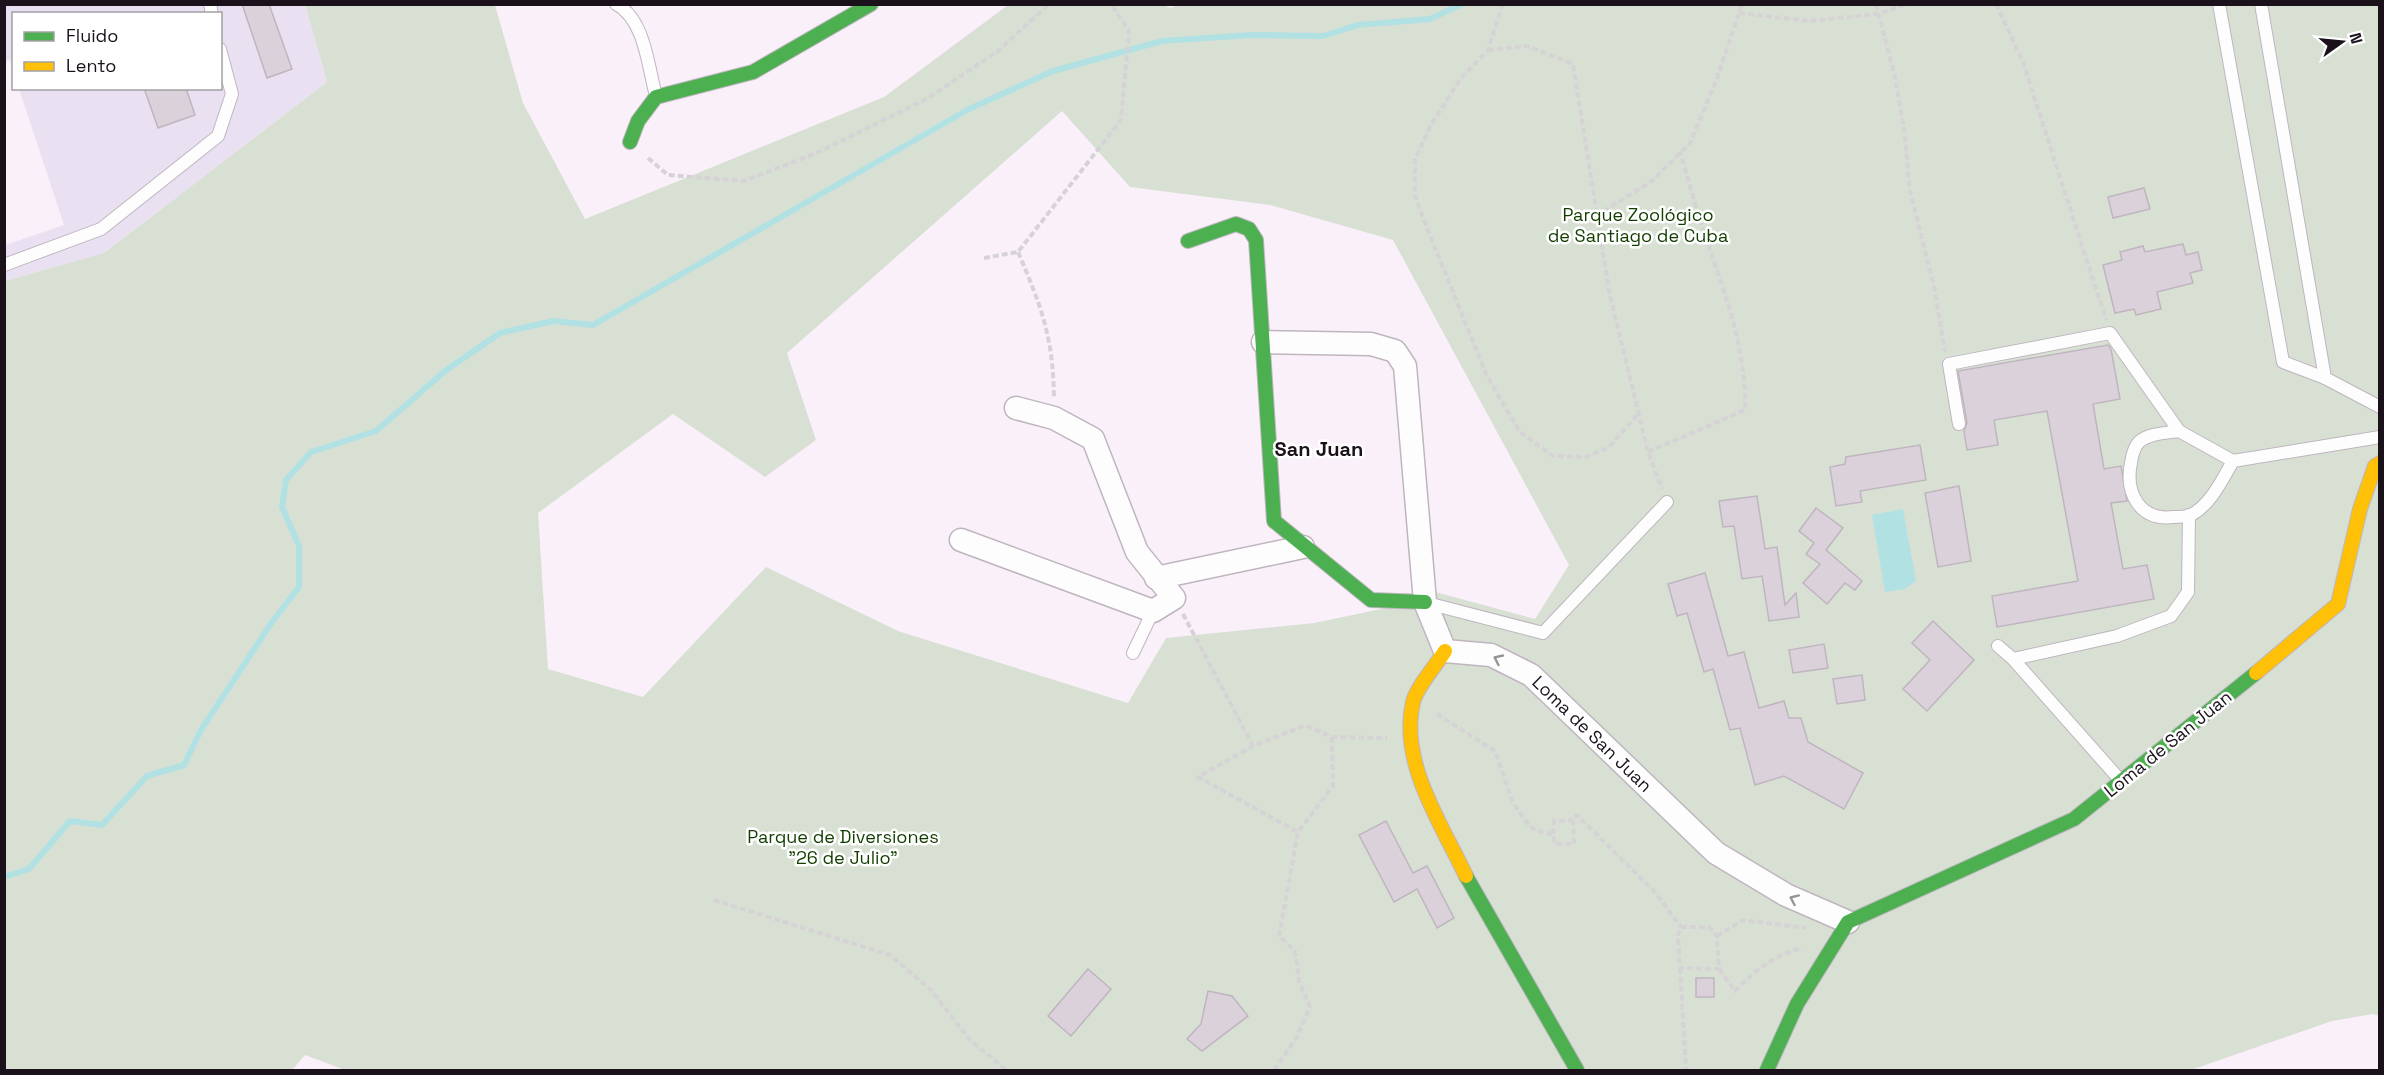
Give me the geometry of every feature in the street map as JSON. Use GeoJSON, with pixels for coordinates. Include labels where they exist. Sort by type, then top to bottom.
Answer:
{"type":"FeatureCollection","features":[{"type":"Feature","properties":{"kind":"street"},"geometry":{"type":"LineString","coordinates":[[630,142],[638,121],[656,97],[753,72],[871,4]]}},
{"type":"Feature","properties":{"kind":"street"},"geometry":{"type":"LineString","coordinates":[[1188,242],[1236,224],[1249,229],[1256,240],[1274,521],[1304,547],[1341,573],[1371,600],[1425,602]]}},
{"type":"Feature","properties":{"kind":"street"},"geometry":{"type":"LineString","coordinates":[[1263,342],[1371,344],[1395,351],[1405,366],[1425,602],[1445,651],[1413,699],[1411,738],[1421,783],[1471,886],[1577,1071]]}},
{"type":"Feature","properties":{"kind":"street"},"geometry":{"type":"LineString","coordinates":[[961,540],[1153,611],[1174,598],[1137,552],[1093,440],[1054,418],[1016,408]]}},
{"type":"Feature","properties":{"kind":"street","name":"Loma de San Juan"},"geometry":{"type":"LineString","coordinates":[[1445,651],[1491,655],[1531,675],[1716,853],[1786,895],[1848,922],[2074,819],[2290,646],[2338,604],[2360,509],[2375,466],[2379,463]]}},
{"type":"Feature","properties":{"kind":"street"},"geometry":{"type":"LineString","coordinates":[[1156,578],[1304,547]]}},
{"type":"Feature","properties":{"kind":"street"},"geometry":{"type":"LineString","coordinates":[[1767,1071],[1797,1004],[1848,922]]}},
{"type":"Feature","properties":{"kind":"lane"},"geometry":{"type":"LineString","coordinates":[[616,4],[624,8],[639,30],[656,97]]}},
{"type":"Feature","properties":{"kind":"lane"},"geometry":{"type":"LineString","coordinates":[[2219,4],[2283,362],[2325,378],[2379,407]]}},
{"type":"Feature","properties":{"kind":"lane"},"geometry":{"type":"LineString","coordinates":[[2261,4],[2325,378]]}},
{"type":"Feature","properties":{"kind":"lane"},"geometry":{"type":"LineString","coordinates":[[4,265],[101,229],[218,136],[232,94],[222,56]]}},
{"type":"Feature","properties":{"kind":"lane"},"geometry":{"type":"LineString","coordinates":[[1959,424],[1949,364],[2110,333],[2179,431],[2233,461],[2379,437]]}},
{"type":"Feature","properties":{"kind":"lane"},"geometry":{"type":"LineString","coordinates":[[2179,431],[2152,435],[2139,442],[2133,454],[2127,480],[2139,505],[2148,515],[2163,518],[2190,515],[2205,504],[2233,461]]}},
{"type":"Feature","properties":{"kind":"lane"},"geometry":{"type":"LineString","coordinates":[[1425,602],[1543,633],[1667,502]]}},
{"type":"Feature","properties":{"kind":"lane"},"geometry":{"type":"LineString","coordinates":[[2013,659],[2117,636],[2171,616],[2187,592],[2190,515]]}},
{"type":"Feature","properties":{"kind":"lane"},"geometry":{"type":"LineString","coordinates":[[1132,653],[1153,611]]}},
{"type":"Feature","properties":{"kind":"lane"},"geometry":{"type":"LineString","coordinates":[[1998,646],[2013,659],[2121,782]]}},
{"type":"Feature","properties":{"kind":"path"},"geometry":{"type":"LineString","coordinates":[[630,142],[668,175],[744,181],[819,152],[928,98],[998,51],[1049,4]]}},
{"type":"Feature","properties":{"kind":"path"},"geometry":{"type":"LineString","coordinates":[[984,258],[1018,252],[1120,120],[1129,31],[1111,4]]}},
{"type":"Feature","properties":{"kind":"path"},"geometry":{"type":"LineString","coordinates":[[1503,4],[1488,50],[1461,78],[1431,125],[1415,159],[1415,195],[1487,376],[1520,432],[1553,456],[1585,457],[1608,448],[1639,413]]}},
{"type":"Feature","properties":{"kind":"path"},"geometry":{"type":"LineString","coordinates":[[1596,216],[1652,181],[1690,143],[1716,81],[1742,4]]}},
{"type":"Feature","properties":{"kind":"path"},"geometry":{"type":"LineString","coordinates":[[1876,4],[1895,77],[1904,128],[1910,191],[1934,286],[1949,364]]}},
{"type":"Feature","properties":{"kind":"path"},"geometry":{"type":"LineString","coordinates":[[1739,13],[1809,21],[1878,14],[1906,4]]}},
{"type":"Feature","properties":{"kind":"path"},"geometry":{"type":"LineString","coordinates":[[1996,4],[2023,62],[2110,333]]}},
{"type":"Feature","properties":{"kind":"path"},"geometry":{"type":"LineString","coordinates":[[1488,50],[1527,46],[1573,64],[1609,291],[1648,452],[1667,502]]}},
{"type":"Feature","properties":{"kind":"path"},"geometry":{"type":"LineString","coordinates":[[1648,452],[1745,410],[1746,385],[1729,301],[1701,224],[1680,152]]}},
{"type":"Feature","properties":{"kind":"path"},"geometry":{"type":"LineString","coordinates":[[1018,252],[1042,308],[1047,328],[1053,359],[1054,418]]}},
{"type":"Feature","properties":{"kind":"path"},"geometry":{"type":"LineString","coordinates":[[1174,598],[1253,746]]}},
{"type":"Feature","properties":{"kind":"path"},"geometry":{"type":"LineString","coordinates":[[1413,699],[1495,751],[1513,802],[1528,824],[1536,831],[1553,834]]}},
{"type":"Feature","properties":{"kind":"path"},"geometry":{"type":"LineString","coordinates":[[1298,832],[1198,777],[1253,746],[1306,725],[1332,737],[1411,738]]}},
{"type":"Feature","properties":{"kind":"path"},"geometry":{"type":"LineString","coordinates":[[1274,1071],[1297,1037],[1310,1007],[1299,981],[1295,951],[1279,936],[1298,832],[1333,786],[1332,737]]}},
{"type":"Feature","properties":{"kind":"path"},"geometry":{"type":"LineString","coordinates":[[1573,820],[1554,821],[1555,844],[1574,844],[1573,820],[1577,815],[1654,891],[1671,910],[1681,927]]}},
{"type":"Feature","properties":{"kind":"path"},"geometry":{"type":"LineString","coordinates":[[714,900],[890,955],[932,991],[969,1039],[1006,1071]]}},
{"type":"Feature","properties":{"kind":"path"},"geometry":{"type":"LineString","coordinates":[[1717,936],[1743,920],[1814,929]]}},
{"type":"Feature","properties":{"kind":"path"},"geometry":{"type":"LineString","coordinates":[[1681,927],[1709,927],[1717,936],[1719,969],[1735,991],[1747,978],[1786,952],[1806,948]]}},
{"type":"Feature","properties":{"kind":"path"},"geometry":{"type":"LineString","coordinates":[[1681,927],[1678,935],[1686,1071]]}},
{"type":"Feature","properties":{"kind":"path"},"geometry":{"type":"LineString","coordinates":[[1680,968],[1719,969]]}},
{"type":"Feature","properties":{"kind":"shaded area"},"geometry":{"type":"Polygon","coordinates":[[[5,5],[305,5],[327,82],[104,253],[5,281],[5,245],[64,225],[19,90],[222,90],[222,12],[12,12],[12,67],[10,60],[5,61],[5,5]]]}},
{"type":"Feature","properties":{"kind":"green space"},"geometry":{"type":"Polygon","coordinates":[[[1160,4],[1171,8],[1178,4],[2379,5],[2379,1016],[2373,1014],[2332,1021],[2191,1070],[345,1070],[305,1055],[292,1070],[5,1070],[5,281],[104,253],[327,82],[305,5],[495,5],[523,103],[585,219],[884,97],[1008,5],[1160,4]],[[1062,111],[787,353],[816,440],[765,477],[673,414],[538,513],[548,669],[643,697],[766,567],[898,631],[1128,703],[1166,638],[1314,623],[1415,602],[1428,590],[1535,619],[1569,565],[1393,240],[1270,205],[1130,187],[1062,111]]]}},
{"type":"Feature","properties":{"kind":"water"},"geometry":{"type":"Polygon","coordinates":[[[1903,509],[1916,581],[1905,589],[1885,592],[1872,515],[1903,509]]]}},
{"type":"Feature","properties":{"kind":"building"},"geometry":{"type":"Polygon","coordinates":[[[242,4],[269,4],[292,69],[267,78],[242,4]]]}},
{"type":"Feature","properties":{"kind":"building"},"geometry":{"type":"Polygon","coordinates":[[[145,90],[187,90],[195,115],[158,128],[145,90]]]}},
{"type":"Feature","properties":{"kind":"building"},"geometry":{"type":"Polygon","coordinates":[[[2144,188],[2150,209],[2113,218],[2108,197],[2144,188]]]}},
{"type":"Feature","properties":{"kind":"building"},"geometry":{"type":"Polygon","coordinates":[[[2183,244],[2186,255],[2198,252],[2202,270],[2190,273],[2193,283],[2157,292],[2161,309],[2136,315],[2134,309],[2115,313],[2103,265],[2122,260],[2120,252],[2143,246],[2145,252],[2183,244]]]}},
{"type":"Feature","properties":{"kind":"building"},"geometry":{"type":"Polygon","coordinates":[[[2108,345],[2111,349],[2120,399],[2093,404],[2104,469],[2121,466],[2127,501],[2111,503],[2123,569],[2147,565],[2154,599],[1997,627],[1992,596],[2078,581],[2047,411],[1994,420],[1998,445],[1967,450],[1964,431],[1967,423],[1958,371],[2108,345]]]}},
{"type":"Feature","properties":{"kind":"building"},"geometry":{"type":"Polygon","coordinates":[[[1920,445],[1926,480],[1860,491],[1862,502],[1836,506],[1830,467],[1845,464],[1846,457],[1920,445]]]}},
{"type":"Feature","properties":{"kind":"building"},"geometry":{"type":"Polygon","coordinates":[[[1959,486],[1971,561],[1938,567],[1925,493],[1959,486]]]}},
{"type":"Feature","properties":{"kind":"building"},"geometry":{"type":"Polygon","coordinates":[[[1757,496],[1765,549],[1777,547],[1785,605],[1796,593],[1799,617],[1769,621],[1762,576],[1742,579],[1734,526],[1723,527],[1719,501],[1757,496]]]}},
{"type":"Feature","properties":{"kind":"building"},"geometry":{"type":"Polygon","coordinates":[[[1816,508],[1843,528],[1826,550],[1862,581],[1855,590],[1845,583],[1827,604],[1803,583],[1820,564],[1806,554],[1814,543],[1799,531],[1816,508]]]}},
{"type":"Feature","properties":{"kind":"building"},"geometry":{"type":"Polygon","coordinates":[[[1705,573],[1728,656],[1744,652],[1759,708],[1784,701],[1789,718],[1801,718],[1808,742],[1863,773],[1844,809],[1784,776],[1755,785],[1740,728],[1730,730],[1713,669],[1704,672],[1687,613],[1677,616],[1668,584],[1705,573]]]}},
{"type":"Feature","properties":{"kind":"building"},"geometry":{"type":"Polygon","coordinates":[[[1933,621],[1974,660],[1927,711],[1903,689],[1930,660],[1912,643],[1933,621]]]}},
{"type":"Feature","properties":{"kind":"building"},"geometry":{"type":"Polygon","coordinates":[[[1824,644],[1828,668],[1793,673],[1789,650],[1824,644]]]}},
{"type":"Feature","properties":{"kind":"building"},"geometry":{"type":"Polygon","coordinates":[[[1862,675],[1865,700],[1837,704],[1833,679],[1862,675]]]}},
{"type":"Feature","properties":{"kind":"building"},"geometry":{"type":"Polygon","coordinates":[[[1386,821],[1413,873],[1427,866],[1454,918],[1437,928],[1417,889],[1394,902],[1359,835],[1386,821]]]}},
{"type":"Feature","properties":{"kind":"building"},"geometry":{"type":"Polygon","coordinates":[[[1088,969],[1111,989],[1071,1036],[1048,1016],[1088,969]]]}},
{"type":"Feature","properties":{"kind":"building"},"geometry":{"type":"Polygon","coordinates":[[[1696,978],[1714,978],[1714,997],[1696,997],[1696,978]]]}},
{"type":"Feature","properties":{"kind":"building"},"geometry":{"type":"Polygon","coordinates":[[[1208,991],[1232,996],[1248,1016],[1202,1051],[1187,1039],[1201,1024],[1208,991]]]}},
{"type":"Feature","properties":{"kind":"waterway"},"geometry":{"type":"LineString","coordinates":[[4,877],[29,869],[70,821],[102,825],[147,776],[184,765],[201,730],[272,622],[299,587],[299,546],[282,507],[286,480],[311,452],[376,431],[445,371],[500,333],[553,321],[593,325],[969,109],[1053,71],[1162,41],[1252,35],[1323,36],[1358,25],[1430,19],[1462,4]]}},
{"type":"Feature","properties":{"kind":"traffic: fast"},"geometry":{"type":"LineString","coordinates":[[630,142],[638,121],[656,97],[753,72],[871,4]]}},
{"type":"Feature","properties":{"kind":"traffic: fast"},"geometry":{"type":"LineString","coordinates":[[1188,241],[1236,224],[1249,229],[1256,240],[1274,521],[1371,600],[1425,602]]}},
{"type":"Feature","properties":{"kind":"traffic: fast"},"geometry":{"type":"LineString","coordinates":[[1767,1070],[1797,1004],[1848,922],[2074,819],[2256,673]]}},
{"type":"Feature","properties":{"kind":"traffic: fast"},"geometry":{"type":"LineString","coordinates":[[1466,876],[1577,1070]]}},
{"type":"Feature","properties":{"kind":"traffic: slow"},"geometry":{"type":"LineString","coordinates":[[2256,673],[2338,604],[2360,509],[2375,466],[2380,463]]}},
{"type":"Feature","properties":{"kind":"traffic: slow"},"geometry":{"type":"LineString","coordinates":[[1445,651],[1415,696],[1410,725],[1412,747],[1425,792],[1466,876]]}},
{"type":"Feature","properties":{"kind":"district","name":"San Juan"},"geometry":{"type":"Point","coordinates":[1319,449]}},
{"type":"Feature","properties":{"kind":"park label","name":"Parque Zoológico de Santiago de Cuba"},"geometry":{"type":"Point","coordinates":[1638,225]}},
{"type":"Feature","properties":{"kind":"park label","name":"Parque de Diversiones \"26 de Julio\""},"geometry":{"type":"Point","coordinates":[843,847]}}]}
